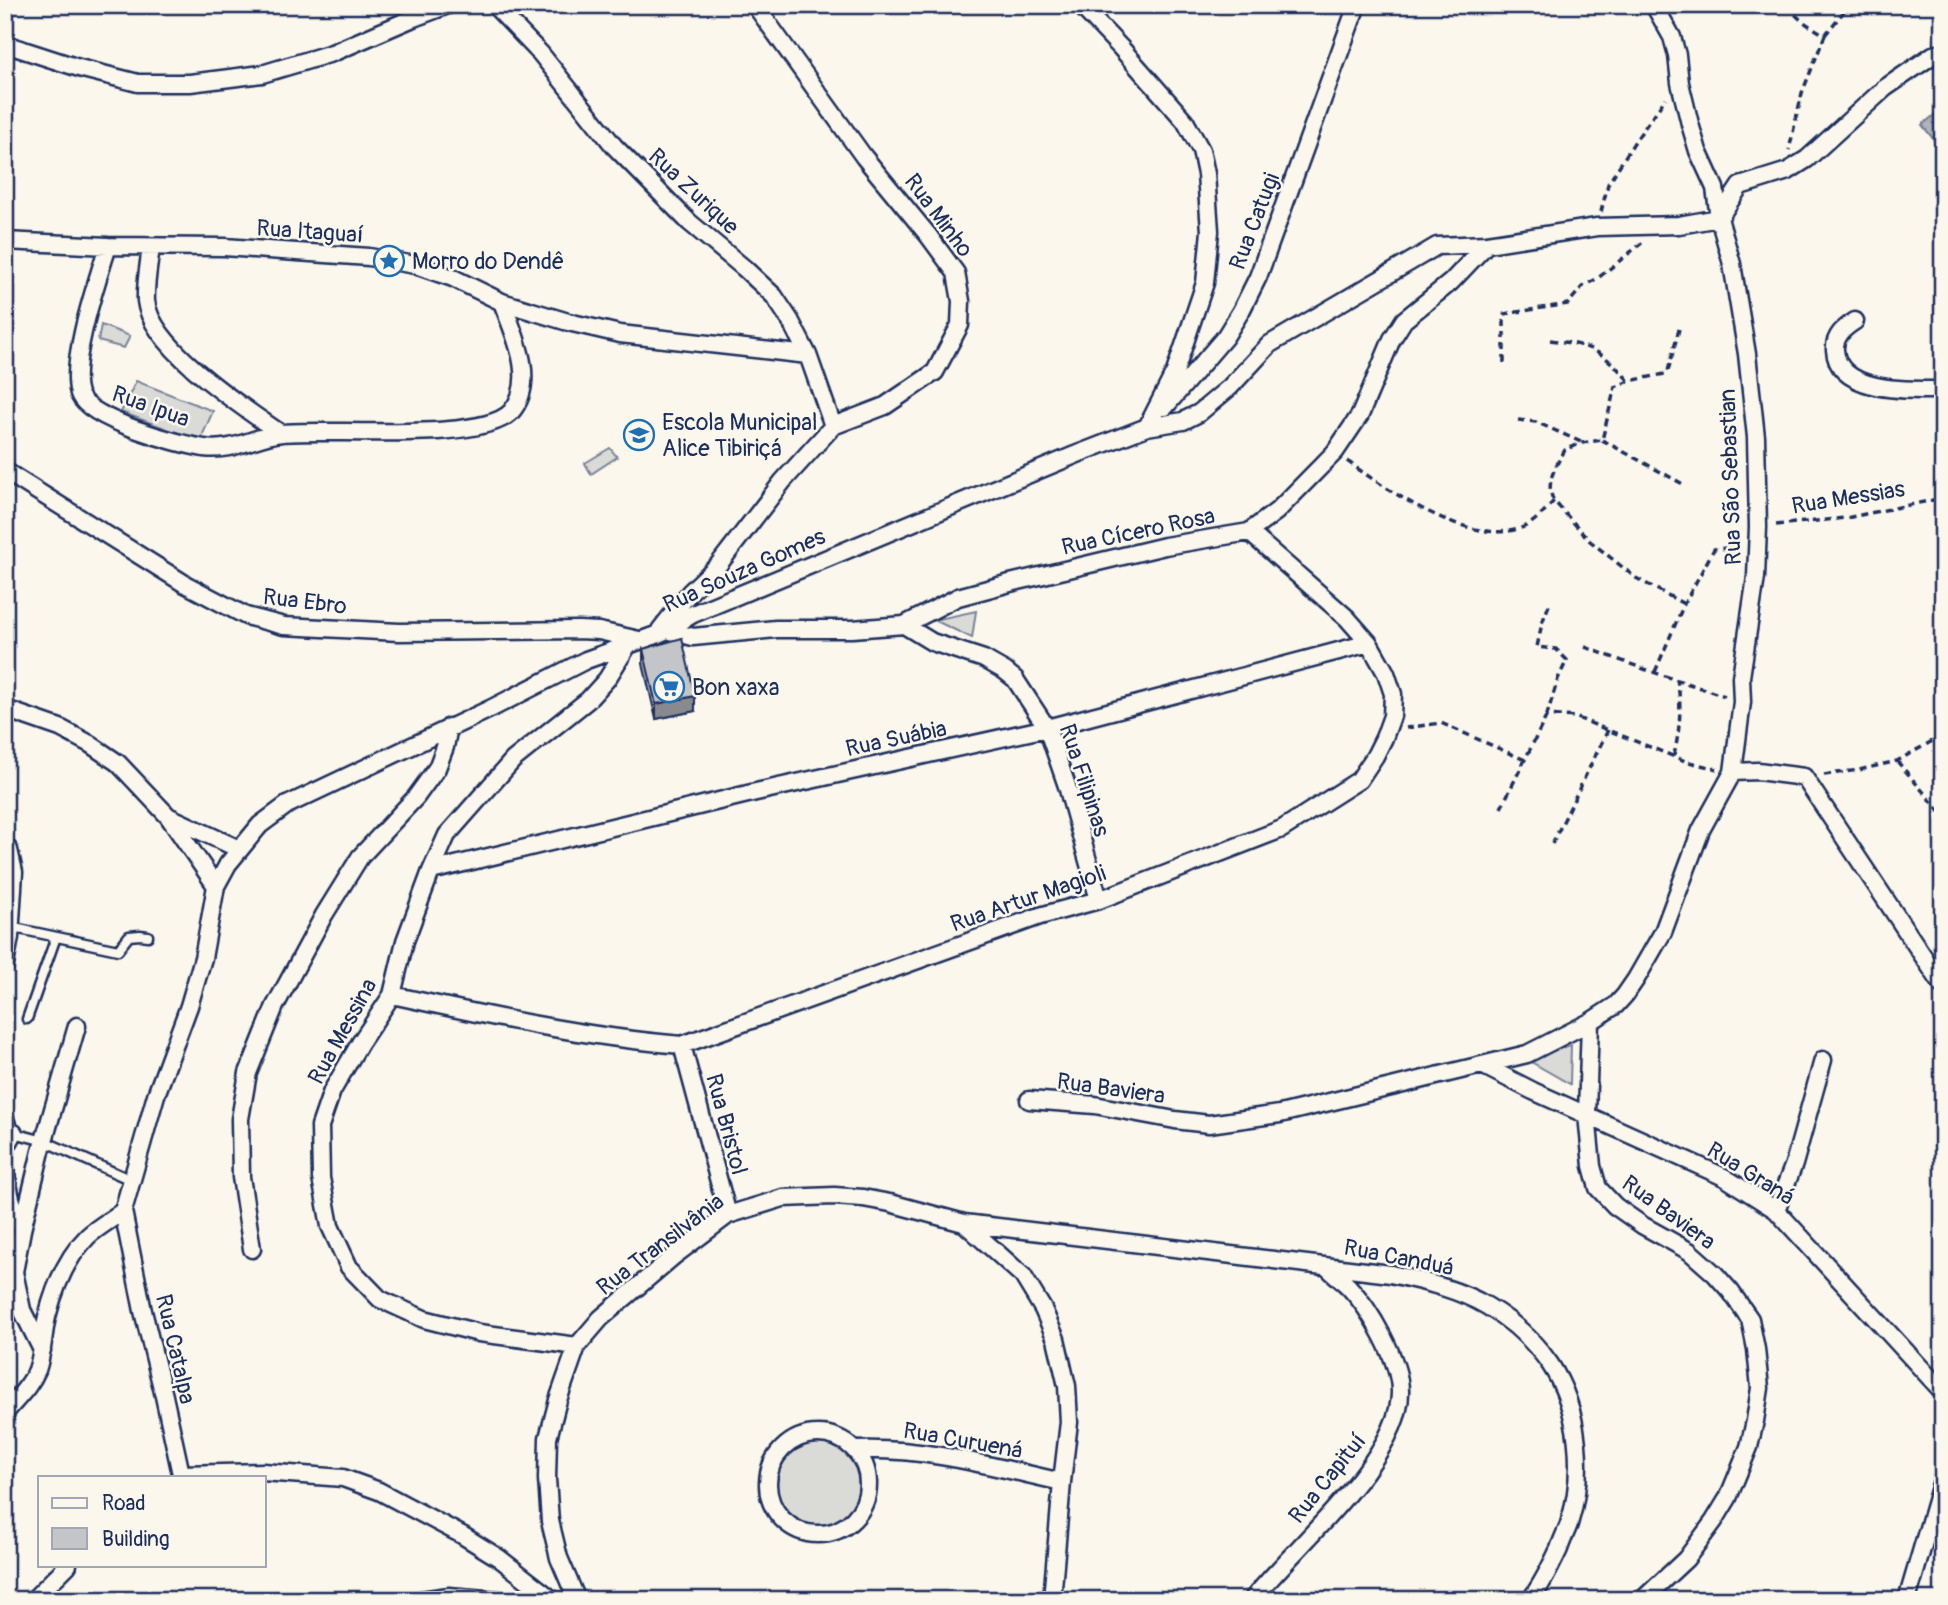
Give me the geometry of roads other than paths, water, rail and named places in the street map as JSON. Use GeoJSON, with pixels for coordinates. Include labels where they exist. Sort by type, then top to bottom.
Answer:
{"type":"FeatureCollection","features":[{"type":"Feature","properties":{"kind":"street"},"geometry":{"type":"LineString","coordinates":[[5,44],[79,68],[138,83],[190,83],[262,74],[332,53],[448,5]]}},
{"type":"Feature","properties":{"kind":"street","name":"Rua Zurique"},"geometry":{"type":"LineString","coordinates":[[494,5],[541,54],[614,146],[689,222],[774,296],[808,355],[833,426]]}},
{"type":"Feature","properties":{"kind":"street","name":"Rua Minho"},"geometry":{"type":"LineString","coordinates":[[755,5],[864,156],[956,273],[961,301],[960,325],[935,372],[885,406],[833,426]]}},
{"type":"Feature","properties":{"kind":"street"},"geometry":{"type":"LineString","coordinates":[[1080,5],[1185,121],[1201,149],[1206,174],[1210,230],[1205,283],[1175,372],[1147,427]]}},
{"type":"Feature","properties":{"kind":"street","name":"Rua Catugi"},"geometry":{"type":"LineString","coordinates":[[1147,427],[1225,337],[1258,277],[1357,5]]}},
{"type":"Feature","properties":{"kind":"street","name":"Rua São Sebastian"},"geometry":{"type":"LineString","coordinates":[[1654,5],[1672,37],[1694,139],[1716,188],[1719,218],[1732,264],[1747,354],[1756,437],[1756,577],[1741,677],[1742,702],[1733,772]]}},
{"type":"Feature","properties":{"kind":"street"},"geometry":{"type":"LineString","coordinates":[[1719,218],[1740,186],[1788,171],[1807,159],[1885,88],[1933,55],[1943,52]]}},
{"type":"Feature","properties":{"kind":"street","name":"Rua Souza Gomes"},"geometry":{"type":"LineString","coordinates":[[239,849],[260,825],[286,805],[586,660],[662,632],[693,614],[914,520],[1147,427],[1183,421],[1199,413],[1230,387],[1270,344],[1437,246],[1487,244],[1597,227],[1679,225],[1719,218]]}},
{"type":"Feature","properties":{"kind":"street","name":"Rua Itaguaí"},"geometry":{"type":"LineString","coordinates":[[5,241],[108,246],[224,247],[379,259],[415,265],[502,302],[620,334],[808,355]]}},
{"type":"Feature","properties":{"kind":"street","name":"Rua Cícero Rosa"},"geometry":{"type":"LineString","coordinates":[[662,632],[693,637],[776,629],[852,629],[904,625],[958,597],[1164,546],[1249,532],[1278,511],[1335,452],[1360,415],[1392,339],[1404,320],[1451,282],[1487,244]]}},
{"type":"Feature","properties":{"kind":"street","name":"Rua Ipua"},"geometry":{"type":"LineString","coordinates":[[108,246],[82,333],[76,370],[80,396],[98,413],[153,436],[206,449],[239,446],[280,433],[433,431],[481,427],[510,414],[519,399],[524,372],[518,344],[502,302]]}},
{"type":"Feature","properties":{"kind":"street","name":"Rua Ipua"},"geometry":{"type":"LineString","coordinates":[[150,247],[146,303],[156,329],[183,358],[226,395],[280,433]]}},
{"type":"Feature","properties":{"kind":"street"},"geometry":{"type":"LineString","coordinates":[[1855,321],[1843,328],[1838,337],[1835,348],[1840,369],[1867,384],[1905,390],[1943,390]]}},
{"type":"Feature","properties":{"kind":"street"},"geometry":{"type":"LineString","coordinates":[[662,632],[690,592],[719,564],[783,481],[833,426]]}},
{"type":"Feature","properties":{"kind":"street","name":"Rua Ebro"},"geometry":{"type":"LineString","coordinates":[[5,471],[185,584],[246,617],[284,626],[399,632],[599,631],[634,642]]}},
{"type":"Feature","properties":{"kind":"street","name":"Rua Artur Magioli"},"geometry":{"type":"LineString","coordinates":[[392,995],[453,1009],[624,1040],[682,1045],[1040,916],[1099,900],[1282,829],[1359,780],[1387,731],[1392,716],[1392,694],[1386,673],[1369,643],[1347,618],[1249,532]]}},
{"type":"Feature","properties":{"kind":"street","name":"Rua Filipinas"},"geometry":{"type":"LineString","coordinates":[[904,625],[932,642],[984,659],[1015,679],[1047,728],[1067,786],[1099,900]]}},
{"type":"Feature","properties":{"kind":"street","name":"Rua Messina"},"geometry":{"type":"LineString","coordinates":[[577,1346],[479,1333],[424,1320],[380,1299],[349,1267],[330,1226],[321,1178],[320,1126],[332,1091],[392,995],[405,941],[447,835],[513,760],[588,700],[634,642]]}},
{"type":"Feature","properties":{"kind":"street","name":"Rua Suábia"},"geometry":{"type":"LineString","coordinates":[[431,871],[755,792],[1047,728],[1369,643]]}},
{"type":"Feature","properties":{"kind":"street"},"geometry":{"type":"LineString","coordinates":[[5,709],[60,728],[118,763],[168,816],[216,886]]}},
{"type":"Feature","properties":{"kind":"street"},"geometry":{"type":"LineString","coordinates":[[252,1249],[241,1177],[240,1119],[248,1073],[275,1006],[324,915],[360,857],[416,797],[437,768],[449,726]]}},
{"type":"Feature","properties":{"kind":"street"},"geometry":{"type":"LineString","coordinates":[[1733,772],[1758,771],[1804,777],[1943,986]]}},
{"type":"Feature","properties":{"kind":"street","name":"Rua Baviera"},"geometry":{"type":"LineString","coordinates":[[1028,1100],[1095,1105],[1209,1124],[1280,1114],[1527,1054],[1616,1005],[1636,979],[1663,932],[1701,831],[1733,772]]}},
{"type":"Feature","properties":{"kind":"street"},"geometry":{"type":"LineString","coordinates":[[168,816],[239,849]]}},
{"type":"Feature","properties":{"kind":"street"},"geometry":{"type":"LineString","coordinates":[[5,845],[9,850],[14,872],[5,965]]}},
{"type":"Feature","properties":{"kind":"street","name":"Rua Catalpa"},"geometry":{"type":"LineString","coordinates":[[239,849],[216,886],[189,1006],[156,1095],[123,1211],[179,1476],[264,1472],[343,1478],[379,1491],[463,1535],[499,1558],[553,1600]]}},
{"type":"Feature","properties":{"kind":"street","name":"Rua Baviera"},"geometry":{"type":"LineString","coordinates":[[1590,1021],[1587,1115],[1592,1166],[1598,1188],[1615,1206],[1642,1225],[1689,1251],[1716,1275],[1750,1319],[1756,1349],[1759,1388],[1755,1421],[1749,1447],[1728,1498],[1686,1559],[1642,1600]]}},
{"type":"Feature","properties":{"kind":"street"},"geometry":{"type":"LineString","coordinates":[[42,1350],[22,1310],[14,1272],[44,1140],[78,1026]]}},
{"type":"Feature","properties":{"kind":"street","name":"Rua Bristol"},"geometry":{"type":"LineString","coordinates":[[682,1045],[728,1215]]}},
{"type":"Feature","properties":{"kind":"street"},"geometry":{"type":"LineString","coordinates":[[1776,1210],[1794,1164],[1822,1060]]}},
{"type":"Feature","properties":{"kind":"street","name":"Rua Graná"},"geometry":{"type":"LineString","coordinates":[[1482,1065],[1724,1177],[1776,1210],[1943,1392]]}},
{"type":"Feature","properties":{"kind":"street"},"geometry":{"type":"LineString","coordinates":[[5,1149],[14,1133]]}},
{"type":"Feature","properties":{"kind":"street"},"geometry":{"type":"LineString","coordinates":[[5,1168],[11,1199],[22,1230]]}},
{"type":"Feature","properties":{"kind":"street","name":"Rua Transilvânia"},"geometry":{"type":"LineString","coordinates":[[576,1600],[559,1558],[550,1521],[547,1479],[548,1438],[577,1346],[601,1318],[728,1215],[783,1198],[834,1196],[890,1203],[964,1223],[1023,1276],[1043,1309],[1056,1339],[1067,1386],[1069,1423],[1052,1600]]}},
{"type":"Feature","properties":{"kind":"street"},"geometry":{"type":"LineString","coordinates":[[5,1413],[28,1386],[36,1370],[47,1318],[69,1262],[88,1237],[123,1211]]}},
{"type":"Feature","properties":{"kind":"street","name":"Rua Canduá"},"geometry":{"type":"LineString","coordinates":[[964,1223],[1391,1274],[1459,1291],[1488,1307],[1535,1345],[1551,1365],[1565,1395],[1575,1429],[1579,1461],[1569,1524],[1554,1559],[1530,1600]]}},
{"type":"Feature","properties":{"kind":"street","name":"Rua Capituí"},"geometry":{"type":"LineString","coordinates":[[1252,1600],[1363,1474],[1392,1430],[1397,1413],[1401,1391],[1390,1351],[1351,1289],[1326,1266]]}},
{"type":"Feature","properties":{"kind":"street"},"geometry":{"type":"LineString","coordinates":[[825,1434],[842,1439],[856,1450],[865,1465],[869,1482],[867,1500],[859,1515],[846,1527],[830,1534],[812,1535],[795,1529],[781,1519],[771,1504],[767,1487],[769,1469],[778,1454],[791,1442],[807,1435],[825,1434]]}},
{"type":"Feature","properties":{"kind":"street","name":"Rua Curuená"},"geometry":{"type":"LineString","coordinates":[[856,1450],[921,1452],[1062,1482]]}},
{"type":"Feature","properties":{"kind":"street"},"geometry":{"type":"LineString","coordinates":[[1907,1600],[1943,1478]]}},
{"type":"Feature","properties":{"kind":"street"},"geometry":{"type":"LineString","coordinates":[[33,1600],[67,1566]]}},
{"type":"Feature","properties":{"kind":"street"},"geometry":{"type":"LineString","coordinates":[[421,1600],[449,1596],[498,1600]]}},
{"type":"Feature","properties":{"kind":"lane"},"geometry":{"type":"LineString","coordinates":[[10,927],[118,950],[129,936],[148,936]]}},
{"type":"Feature","properties":{"kind":"lane"},"geometry":{"type":"LineString","coordinates":[[27,1019],[56,937]]}},
{"type":"Feature","properties":{"kind":"lane"},"geometry":{"type":"LineString","coordinates":[[5,1105],[14,1133],[44,1140],[131,1180]]}},
{"type":"Feature","properties":{"kind":"place","name":"Morro do Dendê"},"geometry":{"type":"Point","coordinates":[389,261]}},
{"type":"Feature","properties":{"kind":"place","name":"Escola Municipal Alice Tibiriçá"},"geometry":{"type":"Point","coordinates":[639,435]}},
{"type":"Feature","properties":{"kind":"place","name":"Bon xaxa"},"geometry":{"type":"Point","coordinates":[669,687]}}]}
